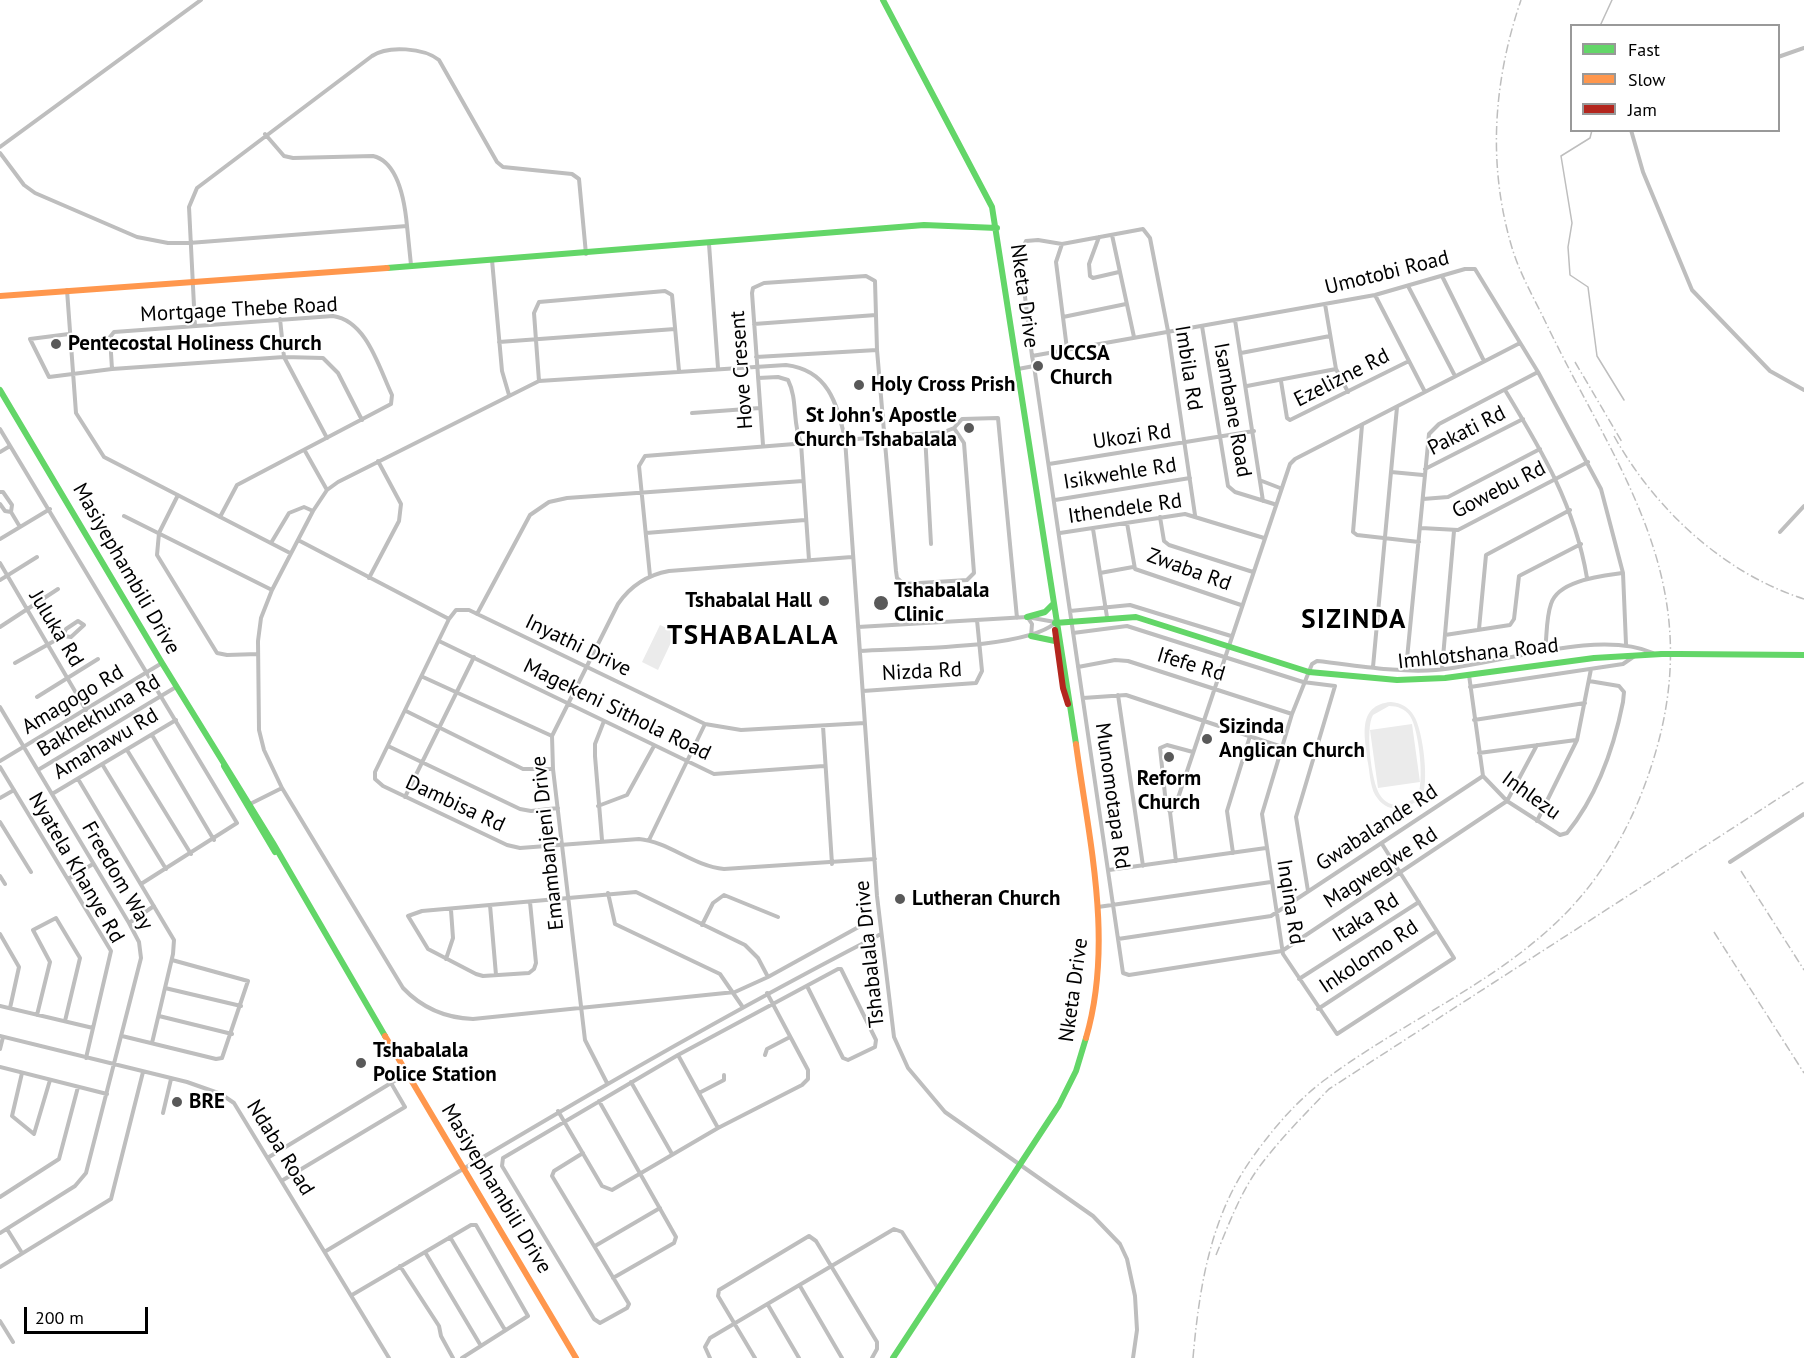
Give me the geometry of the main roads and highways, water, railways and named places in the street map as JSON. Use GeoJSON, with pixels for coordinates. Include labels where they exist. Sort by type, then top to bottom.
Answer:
{"type":"FeatureCollection","features":[{"type":"Feature","properties":{"kind":"waterway"},"geometry":{"type":"LineString","coordinates":[[1601,24],[1612,0]]}},
{"type":"Feature","properties":{"kind":"waterway"},"geometry":{"type":"LineString","coordinates":[[1592,132],[1590,138],[1561,156],[1572,223],[1568,247],[1570,275],[1588,287],[1597,356],[1624,400]]}},
{"type":"Feature","properties":{"kind":"railway"},"geometry":{"type":"LineString","coordinates":[[1193,1358],[1203,1281],[1216,1231],[1236,1183],[1258,1150],[1294,1107],[1326,1079],[1355,1058],[1508,962],[1563,916],[1596,877],[1624,833],[1645,786],[1660,736],[1670,676],[1669,621],[1660,569],[1644,520],[1622,471],[1520,270],[1513,251],[1499,188],[1497,156],[1499,93],[1504,62],[1521,0]]}},
{"type":"Feature","properties":{"kind":"railway"},"geometry":{"type":"LineString","coordinates":[[1575,362],[1622,442]]}},
{"type":"Feature","properties":{"kind":"railway"},"geometry":{"type":"LineString","coordinates":[[1614,436],[1650,489],[1694,535],[1746,573],[1774,588],[1804,599]]}},
{"type":"Feature","properties":{"kind":"railway"},"geometry":{"type":"LineString","coordinates":[[1216,1255],[1239,1201],[1257,1170],[1282,1138],[1329,1089],[1804,782]]}},
{"type":"Feature","properties":{"kind":"railway"},"geometry":{"type":"LineString","coordinates":[[1741,871],[1804,970]]}},
{"type":"Feature","properties":{"kind":"railway"},"geometry":{"type":"LineString","coordinates":[[1714,932],[1804,1073]]}},
{"type":"Feature","properties":{"kind":"place","name":"Pentecostal Holiness Church"},"geometry":{"type":"Point","coordinates":[56,344]}},
{"type":"Feature","properties":{"kind":"place","name":"UCCSA Church"},"geometry":{"type":"Point","coordinates":[1038,366]}},
{"type":"Feature","properties":{"kind":"place","name":"Holy Cross Prish"},"geometry":{"type":"Point","coordinates":[859,385]}},
{"type":"Feature","properties":{"kind":"place","name":"St John's Apostle Church Tshabalala"},"geometry":{"type":"Point","coordinates":[969,428]}},
{"type":"Feature","properties":{"kind":"place","name":"Tshabalal Hall"},"geometry":{"type":"Point","coordinates":[824,601]}},
{"type":"Feature","properties":{"kind":"place","name":"Tshabalala Clinic"},"geometry":{"type":"Point","coordinates":[881,603]}},
{"type":"Feature","properties":{"kind":"place","name":"Sizinda Anglican Church"},"geometry":{"type":"Point","coordinates":[1207,739]}},
{"type":"Feature","properties":{"kind":"place","name":"Reform Church"},"geometry":{"type":"Point","coordinates":[1169,757]}},
{"type":"Feature","properties":{"kind":"place","name":"Lutheran Church"},"geometry":{"type":"Point","coordinates":[900,899]}},
{"type":"Feature","properties":{"kind":"place","name":"Tshabalala Police Station"},"geometry":{"type":"Point","coordinates":[361,1063]}},
{"type":"Feature","properties":{"kind":"place","name":"BRE"},"geometry":{"type":"Point","coordinates":[177,1102]}},
{"type":"Feature","properties":{"kind":"district","name":"SIZINDA"},"geometry":{"type":"Point","coordinates":[1354,620]}},
{"type":"Feature","properties":{"kind":"district","name":"TSHABALALA"},"geometry":{"type":"Point","coordinates":[753,636]}}]}
